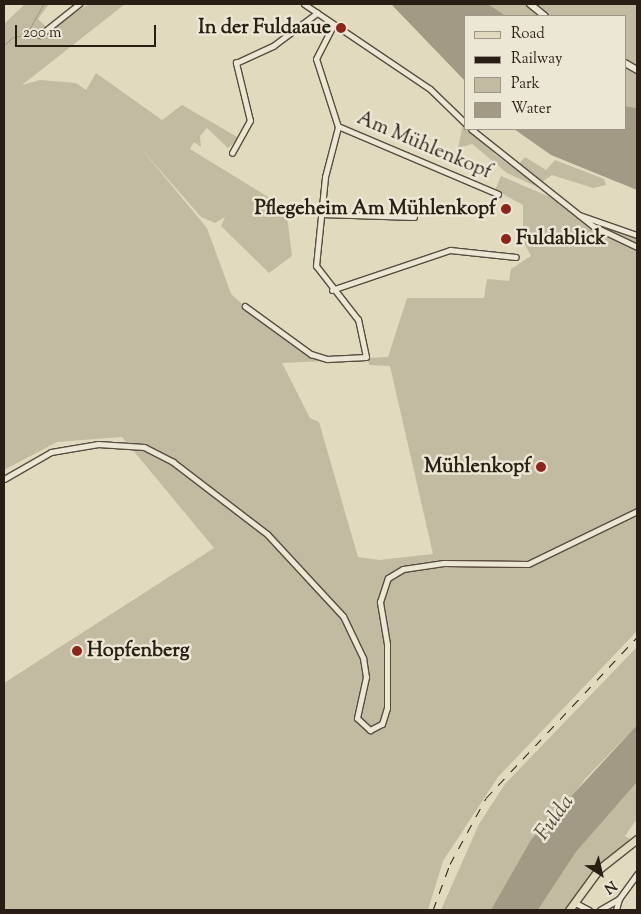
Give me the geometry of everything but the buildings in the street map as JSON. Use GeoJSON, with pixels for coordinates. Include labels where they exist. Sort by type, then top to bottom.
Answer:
{"type":"FeatureCollection","features":[{"type":"Feature","properties":{"kind":"main road"},"geometry":{"type":"LineString","coordinates":[[530,4],[544,15]]}},
{"type":"Feature","properties":{"kind":"main road"},"geometry":{"type":"LineString","coordinates":[[626,64],[637,70]]}},
{"type":"Feature","properties":{"kind":"main road"},"geometry":{"type":"LineString","coordinates":[[568,910],[599,869],[637,839]]}},
{"type":"Feature","properties":{"kind":"street"},"geometry":{"type":"LineString","coordinates":[[40,34],[79,4]]}},
{"type":"Feature","properties":{"kind":"street"},"geometry":{"type":"LineString","coordinates":[[304,4],[444,101],[463,121]]}},
{"type":"Feature","properties":{"kind":"street"},"geometry":{"type":"LineString","coordinates":[[232,152],[250,121],[236,63],[273,46],[317,14]]}},
{"type":"Feature","properties":{"kind":"street"},"geometry":{"type":"LineString","coordinates":[[245,306],[311,354],[327,359],[366,357],[358,320],[332,290],[316,266],[321,214],[338,126],[316,59],[333,25]]}},
{"type":"Feature","properties":{"kind":"street","name":"Am Mühlenkopf"},"geometry":{"type":"LineString","coordinates":[[338,126],[498,194]]}},
{"type":"Feature","properties":{"kind":"street"},"geometry":{"type":"LineString","coordinates":[[472,130],[579,215],[614,239],[637,247]]}},
{"type":"Feature","properties":{"kind":"street"},"geometry":{"type":"LineString","coordinates":[[321,214],[414,217]]}},
{"type":"Feature","properties":{"kind":"street"},"geometry":{"type":"LineString","coordinates":[[579,215],[637,235]]}},
{"type":"Feature","properties":{"kind":"street"},"geometry":{"type":"LineString","coordinates":[[332,290],[450,250],[516,257]]}},
{"type":"Feature","properties":{"kind":"street"},"geometry":{"type":"LineString","coordinates":[[4,478],[51,452],[98,444],[144,447],[173,462],[267,534],[349,624],[365,667],[358,720],[372,730],[382,724],[388,700],[387,644],[380,602],[388,578],[403,570],[444,563],[528,564],[637,511]]}},
{"type":"Feature","properties":{"kind":"street"},"geometry":{"type":"LineString","coordinates":[[616,910],[619,899],[637,874]]}},
{"type":"Feature","properties":{"kind":"street"},"geometry":{"type":"LineString","coordinates":[[600,910],[619,899]]}},
{"type":"Feature","properties":{"kind":"street"},"geometry":{"type":"LineString","coordinates":[[574,902],[589,910]]}},
{"type":"Feature","properties":{"kind":"green space"},"geometry":{"type":"Polygon","coordinates":[[[25,4],[49,4],[38,19],[46,27],[90,4],[125,4],[22,85],[40,80],[76,83],[86,90],[96,73],[162,120],[182,105],[239,138],[228,148],[207,128],[200,136],[201,147],[194,142],[190,149],[286,208],[292,256],[269,273],[221,226],[225,217],[215,223],[201,217],[139,146],[207,228],[231,294],[263,322],[325,361],[282,363],[310,418],[319,422],[358,557],[379,560],[433,554],[390,366],[369,365],[368,358],[388,357],[407,298],[484,298],[487,279],[509,281],[511,269],[531,256],[523,241],[523,205],[495,190],[501,176],[550,197],[577,218],[637,239],[637,631],[498,777],[443,861],[428,910],[4,910],[4,683],[214,548],[122,437],[57,442],[4,470],[4,24],[25,4]]]}},
{"type":"Feature","properties":{"kind":"green space"},"geometry":{"type":"Polygon","coordinates":[[[488,4],[637,4],[637,108],[626,106],[626,15],[504,15],[488,4]]]}},
{"type":"Feature","properties":{"kind":"green space"},"geometry":{"type":"Polygon","coordinates":[[[463,124],[463,130],[469,130],[496,155],[544,190],[507,173],[472,144],[458,148],[463,124]]]}},
{"type":"Feature","properties":{"kind":"green space"},"geometry":{"type":"Polygon","coordinates":[[[525,157],[546,170],[555,160],[604,179],[606,185],[593,188],[552,175],[542,182],[518,165],[525,157]]]}},
{"type":"Feature","properties":{"kind":"green space"},"geometry":{"type":"Polygon","coordinates":[[[637,647],[637,725],[585,779],[491,910],[441,910],[479,824],[505,784],[637,647]]]}},
{"type":"Feature","properties":{"kind":"green space"},"geometry":{"type":"Polygon","coordinates":[[[637,782],[637,819],[625,836],[630,839],[593,871],[565,910],[538,910],[576,852],[637,782]]]}},
{"type":"Feature","properties":{"kind":"water"},"geometry":{"type":"Polygon","coordinates":[[[391,4],[488,4],[504,15],[463,15],[463,79],[391,4]]]}},
{"type":"Feature","properties":{"kind":"water"},"geometry":{"type":"Polygon","coordinates":[[[626,106],[637,108],[637,190],[551,155],[515,130],[626,130],[626,106]]]}},
{"type":"Feature","properties":{"kind":"water","name":"Fulda"},"geometry":{"type":"Polygon","coordinates":[[[637,725],[637,782],[576,852],[538,910],[491,910],[531,840],[637,725]]]}},
{"type":"Feature","properties":{"kind":"waterway"},"geometry":{"type":"LineString","coordinates":[[4,45],[13,37],[26,35],[43,4]]}},
{"type":"Feature","properties":{"kind":"railway"},"geometry":{"type":"LineString","coordinates":[[433,910],[450,864],[486,798],[637,637]]}},
{"type":"Feature","properties":{"kind":"place","name":"In der Fuldaaue"},"geometry":{"type":"Point","coordinates":[341,28]}},
{"type":"Feature","properties":{"kind":"place","name":"Pflegeheim Am Mühlenkopf"},"geometry":{"type":"Point","coordinates":[506,209]}},
{"type":"Feature","properties":{"kind":"place","name":"Fuldablick"},"geometry":{"type":"Point","coordinates":[506,239]}},
{"type":"Feature","properties":{"kind":"place","name":"Mühlenkopf"},"geometry":{"type":"Point","coordinates":[541,467]}},
{"type":"Feature","properties":{"kind":"place","name":"Hopfenberg"},"geometry":{"type":"Point","coordinates":[77,651]}}]}
